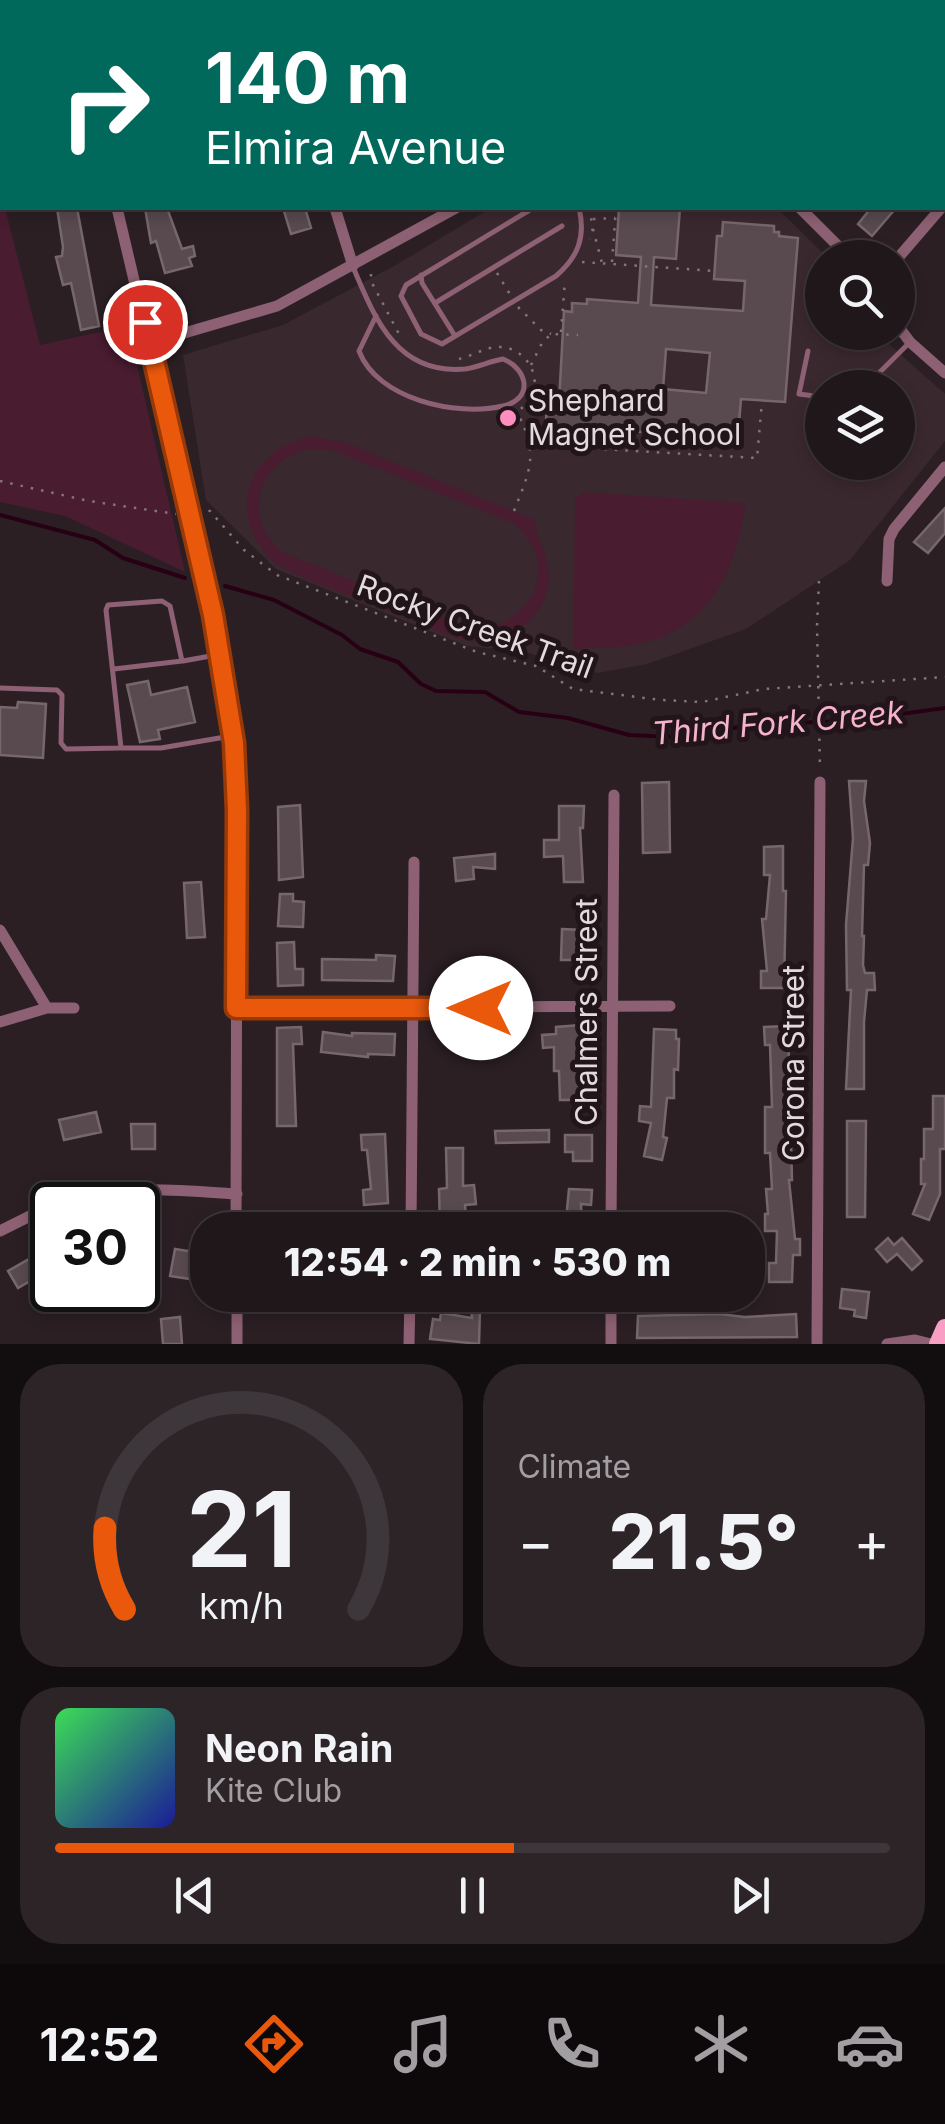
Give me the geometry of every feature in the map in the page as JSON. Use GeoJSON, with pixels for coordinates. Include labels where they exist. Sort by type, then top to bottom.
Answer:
{"type":"FeatureCollection","features":[{"type":"Feature","properties":{"kind":"main road"},"geometry":{"type":"LineString","coordinates":[[935,1344],[945,1328]]}},
{"type":"Feature","properties":{"kind":"street"},"geometry":{"type":"LineString","coordinates":[[117,210],[200,559],[232,736],[237,810],[236,1212]]}},
{"type":"Feature","properties":{"kind":"street"},"geometry":{"type":"LineString","coordinates":[[336,210],[353,266]]}},
{"type":"Feature","properties":{"kind":"street"},"geometry":{"type":"LineString","coordinates":[[150,343],[277,306],[452,210]]}},
{"type":"Feature","properties":{"kind":"street"},"geometry":{"type":"LineString","coordinates":[[802,210],[832,240]]}},
{"type":"Feature","properties":{"kind":"street"},"geometry":{"type":"LineString","coordinates":[[913,240],[939,210]]}},
{"type":"Feature","properties":{"kind":"street"},"geometry":{"type":"LineString","coordinates":[[915,346],[945,373]]}},
{"type":"Feature","properties":{"kind":"street"},"geometry":{"type":"LineString","coordinates":[[888,581],[889,539],[894,529],[945,467]]}},
{"type":"Feature","properties":{"kind":"street","name":"Corona Street"},"geometry":{"type":"LineString","coordinates":[[817,1344],[820,782]]}},
{"type":"Feature","properties":{"kind":"street","name":"Chalmers Street"},"geometry":{"type":"LineString","coordinates":[[611,1212],[614,795]]}},
{"type":"Feature","properties":{"kind":"street"},"geometry":{"type":"LineString","coordinates":[[410,1212],[414,862]]}},
{"type":"Feature","properties":{"kind":"street"},"geometry":{"type":"LineString","coordinates":[[0,930],[47,1008]]}},
{"type":"Feature","properties":{"kind":"street"},"geometry":{"type":"LineString","coordinates":[[236,1008],[670,1006]]}},
{"type":"Feature","properties":{"kind":"street"},"geometry":{"type":"LineString","coordinates":[[0,1022],[47,1008],[74,1008]]}},
{"type":"Feature","properties":{"kind":"street"},"geometry":{"type":"LineString","coordinates":[[160,1189],[236,1194]]}},
{"type":"Feature","properties":{"kind":"street"},"geometry":{"type":"LineString","coordinates":[[0,1231],[30,1216]]}},
{"type":"Feature","properties":{"kind":"street"},"geometry":{"type":"LineString","coordinates":[[236,1312],[237,1344]]}},
{"type":"Feature","properties":{"kind":"street"},"geometry":{"type":"LineString","coordinates":[[410,1312],[410,1344]]}},
{"type":"Feature","properties":{"kind":"street"},"geometry":{"type":"LineString","coordinates":[[611,1312],[611,1344]]}},
{"type":"Feature","properties":{"kind":"street"},"geometry":{"type":"LineString","coordinates":[[888,1344],[915,1340],[935,1344]]}},
{"type":"Feature","properties":{"kind":"lane"},"geometry":{"type":"LineString","coordinates":[[530,210],[406,286],[402,296],[421,334],[442,344],[556,276],[570,264],[579,248],[584,228],[580,210]]}},
{"type":"Feature","properties":{"kind":"lane"},"geometry":{"type":"LineString","coordinates":[[435,304],[562,226]]}},
{"type":"Feature","properties":{"kind":"lane"},"geometry":{"type":"LineString","coordinates":[[353,266],[396,348],[422,364],[460,369],[504,359],[525,375],[526,388],[519,399],[504,406],[467,409],[405,393],[377,378],[364,365],[359,350],[376,316]]}},
{"type":"Feature","properties":{"kind":"lane"},"geometry":{"type":"LineString","coordinates":[[421,275],[422,283],[455,336]]}},
{"type":"Feature","properties":{"kind":"lane"},"geometry":{"type":"LineString","coordinates":[[882,370],[902,350]]}},
{"type":"Feature","properties":{"kind":"lane"},"geometry":{"type":"LineString","coordinates":[[805,395],[799,394],[808,351]]}},
{"type":"Feature","properties":{"kind":"lane"},"geometry":{"type":"LineString","coordinates":[[121,748],[108,606],[162,601],[170,606],[182,661]]}},
{"type":"Feature","properties":{"kind":"lane"},"geometry":{"type":"LineString","coordinates":[[114,669],[219,655]]}},
{"type":"Feature","properties":{"kind":"lane"},"geometry":{"type":"LineString","coordinates":[[0,688],[57,690],[62,695],[61,743],[66,749],[161,748],[232,736]]}},
{"type":"Feature","properties":{"kind":"path"},"geometry":{"type":"LineString","coordinates":[[612,264],[616,210]]}},
{"type":"Feature","properties":{"kind":"path"},"geometry":{"type":"LineString","coordinates":[[591,219],[615,218]]}},
{"type":"Feature","properties":{"kind":"path"},"geometry":{"type":"LineString","coordinates":[[593,228],[602,264]]}},
{"type":"Feature","properties":{"kind":"path"},"geometry":{"type":"LineString","coordinates":[[580,262],[714,270]]}},
{"type":"Feature","properties":{"kind":"path"},"geometry":{"type":"LineString","coordinates":[[560,334],[565,279]]}},
{"type":"Feature","properties":{"kind":"path"},"geometry":{"type":"LineString","coordinates":[[530,366],[551,334],[578,335]]}},
{"type":"Feature","properties":{"kind":"path"},"geometry":{"type":"LineString","coordinates":[[534,389],[574,394]]}},
{"type":"Feature","properties":{"kind":"path"},"geometry":{"type":"LineString","coordinates":[[531,445],[758,458],[762,401]]}},
{"type":"Feature","properties":{"kind":"path"},"geometry":{"type":"LineString","coordinates":[[514,511],[532,461],[531,445],[518,413]]}},
{"type":"Feature","properties":{"kind":"path"},"geometry":{"type":"LineString","coordinates":[[0,481],[89,501],[179,514]]}},
{"type":"Feature","properties":{"kind":"path","name":"Rocky Creek Trail"},"geometry":{"type":"LineString","coordinates":[[201,510],[210,511],[244,550],[278,575],[476,652],[536,666],[573,689],[702,702],[764,689],[945,677]]}},
{"type":"Feature","properties":{"kind":"path"},"geometry":{"type":"LineString","coordinates":[[819,581],[820,782]]}},
{"type":"Feature","properties":{"kind":"shaded area"},"geometry":{"type":"Polygon","coordinates":[[[0,210],[6,210],[40,345],[128,326],[185,572],[65,516],[0,502],[0,210]]]}},
{"type":"Feature","properties":{"kind":"shaded area","name":"Shephard Magnet School"},"geometry":{"type":"Polygon","coordinates":[[[488,210],[779,210],[810,240],[805,240],[805,350],[896,350],[945,394],[945,441],[915,479],[915,370],[805,370],[805,480],[914,480],[850,560],[746,629],[647,664],[598,673],[522,651],[467,646],[276,569],[206,500],[183,355],[283,325],[396,265],[488,210]]]}},
{"type":"Feature","properties":{"kind":"shaded area"},"geometry":{"type":"Polygon","coordinates":[[[311,436],[344,442],[536,520],[549,573],[544,600],[533,618],[507,636],[467,640],[323,586],[276,564],[260,546],[250,526],[247,507],[249,488],[257,471],[288,444],[311,436]],[[306,449],[289,457],[266,479],[260,493],[262,523],[282,552],[470,628],[491,626],[510,618],[524,606],[534,591],[538,574],[536,556],[528,539],[512,523],[332,450],[306,449]]]}},
{"type":"Feature","properties":{"kind":"shaded area"},"geometry":{"type":"Polygon","coordinates":[[[583,492],[745,503],[728,571],[717,591],[686,624],[643,643],[573,649],[575,498],[583,492]]]}},
{"type":"Feature","properties":{"kind":"building"},"geometry":{"type":"Polygon","coordinates":[[[57,210],[77,210],[99,326],[81,330],[71,283],[63,285],[56,257],[62,256],[57,210]]]}},
{"type":"Feature","properties":{"kind":"building"},"geometry":{"type":"Polygon","coordinates":[[[145,210],[168,210],[182,249],[193,246],[195,256],[189,258],[192,266],[165,273],[156,241],[151,243],[145,210]]]}},
{"type":"Feature","properties":{"kind":"building"},"geometry":{"type":"Polygon","coordinates":[[[284,210],[306,210],[311,228],[291,234],[284,210]]]}},
{"type":"Feature","properties":{"kind":"building"},"geometry":{"type":"Polygon","coordinates":[[[619,210],[680,210],[676,259],[654,257],[651,305],[743,311],[745,281],[714,279],[717,236],[722,236],[723,222],[774,226],[779,236],[798,238],[785,402],[741,399],[738,436],[569,429],[568,443],[545,441],[547,401],[559,402],[564,311],[572,312],[572,303],[587,304],[587,299],[638,303],[641,257],[616,255],[619,210]],[[666,349],[663,389],[706,393],[710,353],[666,349]]]}},
{"type":"Feature","properties":{"kind":"building"},"geometry":{"type":"Polygon","coordinates":[[[869,210],[894,210],[872,236],[858,224],[869,210]]]}},
{"type":"Feature","properties":{"kind":"building"},"geometry":{"type":"Polygon","coordinates":[[[945,508],[945,533],[928,553],[914,542],[945,508]]]}},
{"type":"Feature","properties":{"kind":"building"},"geometry":{"type":"Polygon","coordinates":[[[148,681],[151,695],[187,687],[195,722],[158,730],[160,739],[140,742],[127,685],[148,681]]]}},
{"type":"Feature","properties":{"kind":"building"},"geometry":{"type":"Polygon","coordinates":[[[18,702],[46,704],[43,758],[0,755],[0,707],[17,708],[18,702]]]}},
{"type":"Feature","properties":{"kind":"building"},"geometry":{"type":"Polygon","coordinates":[[[849,781],[866,781],[864,801],[870,843],[868,865],[864,865],[862,936],[863,965],[865,973],[874,973],[875,990],[867,990],[864,1089],[846,1089],[851,990],[847,990],[846,925],[853,838],[849,781]]]}},
{"type":"Feature","properties":{"kind":"building"},"geometry":{"type":"Polygon","coordinates":[[[669,782],[670,852],[643,853],[642,783],[669,782]]]}},
{"type":"Feature","properties":{"kind":"building"},"geometry":{"type":"Polygon","coordinates":[[[300,805],[303,877],[279,880],[278,807],[300,805]]]}},
{"type":"Feature","properties":{"kind":"building"},"geometry":{"type":"Polygon","coordinates":[[[559,806],[584,806],[580,828],[583,882],[564,882],[563,856],[544,857],[544,840],[559,840],[559,806]]]}},
{"type":"Feature","properties":{"kind":"building"},"geometry":{"type":"Polygon","coordinates":[[[783,846],[784,988],[761,988],[761,971],[767,971],[762,919],[766,919],[770,875],[764,875],[764,847],[783,846]]]}},
{"type":"Feature","properties":{"kind":"building"},"geometry":{"type":"Polygon","coordinates":[[[495,854],[495,869],[473,867],[474,879],[456,881],[454,858],[495,854]]]}},
{"type":"Feature","properties":{"kind":"building"},"geometry":{"type":"Polygon","coordinates":[[[201,882],[205,937],[187,938],[184,883],[201,882]]]}},
{"type":"Feature","properties":{"kind":"building"},"geometry":{"type":"Polygon","coordinates":[[[280,894],[293,894],[293,901],[304,902],[303,927],[278,926],[280,894]]]}},
{"type":"Feature","properties":{"kind":"building"},"geometry":{"type":"Polygon","coordinates":[[[562,929],[583,930],[582,960],[561,960],[562,929]]]}},
{"type":"Feature","properties":{"kind":"building"},"geometry":{"type":"Polygon","coordinates":[[[294,942],[295,969],[303,969],[303,985],[278,986],[277,943],[294,942]]]}},
{"type":"Feature","properties":{"kind":"building"},"geometry":{"type":"Polygon","coordinates":[[[376,955],[395,956],[393,981],[322,980],[322,959],[376,960],[376,955]]]}},
{"type":"Feature","properties":{"kind":"building"},"geometry":{"type":"Polygon","coordinates":[[[500,961],[501,979],[463,981],[462,963],[500,961]]]}},
{"type":"Feature","properties":{"kind":"building"},"geometry":{"type":"Polygon","coordinates":[[[580,1025],[582,1053],[591,1052],[592,1070],[578,1070],[579,1100],[560,1100],[554,1047],[543,1048],[542,1035],[556,1034],[556,1027],[580,1025]]]}},
{"type":"Feature","properties":{"kind":"building"},"geometry":{"type":"Polygon","coordinates":[[[788,1026],[789,1180],[795,1239],[800,1239],[800,1255],[793,1255],[792,1282],[769,1282],[769,1263],[776,1263],[777,1231],[765,1231],[766,1189],[772,1189],[770,1153],[765,1153],[765,1107],[772,1107],[770,1045],[765,1045],[764,1027],[788,1026]]]}},
{"type":"Feature","properties":{"kind":"building"},"geometry":{"type":"Polygon","coordinates":[[[301,1027],[302,1044],[293,1044],[296,1126],[277,1126],[277,1028],[301,1027]]]}},
{"type":"Feature","properties":{"kind":"building"},"geometry":{"type":"Polygon","coordinates":[[[654,1029],[676,1030],[679,1039],[674,1098],[667,1098],[663,1137],[667,1138],[662,1160],[644,1156],[651,1123],[639,1121],[640,1106],[651,1107],[654,1029]]]}},
{"type":"Feature","properties":{"kind":"building"},"geometry":{"type":"Polygon","coordinates":[[[323,1032],[352,1036],[395,1034],[394,1055],[368,1057],[321,1052],[323,1032]]]}},
{"type":"Feature","properties":{"kind":"building"},"geometry":{"type":"Polygon","coordinates":[[[933,1096],[945,1096],[945,1149],[940,1149],[940,1194],[929,1220],[913,1214],[925,1184],[921,1184],[921,1159],[924,1129],[933,1129],[933,1096]]]}},
{"type":"Feature","properties":{"kind":"building"},"geometry":{"type":"Polygon","coordinates":[[[96,1112],[101,1132],[64,1140],[59,1120],[96,1112]]]}},
{"type":"Feature","properties":{"kind":"building"},"geometry":{"type":"Polygon","coordinates":[[[847,1121],[866,1121],[865,1217],[847,1217],[847,1121]]]}},
{"type":"Feature","properties":{"kind":"building"},"geometry":{"type":"Polygon","coordinates":[[[131,1124],[155,1124],[155,1149],[132,1149],[131,1124]]]}},
{"type":"Feature","properties":{"kind":"building"},"geometry":{"type":"Polygon","coordinates":[[[549,1130],[549,1142],[496,1143],[495,1131],[549,1130]]]}},
{"type":"Feature","properties":{"kind":"building"},"geometry":{"type":"Polygon","coordinates":[[[385,1134],[388,1203],[364,1205],[363,1190],[371,1189],[367,1150],[362,1150],[361,1135],[385,1134]]]}},
{"type":"Feature","properties":{"kind":"building"},"geometry":{"type":"Polygon","coordinates":[[[565,1135],[592,1135],[592,1161],[573,1161],[573,1152],[565,1152],[565,1135]]]}},
{"type":"Feature","properties":{"kind":"building"},"geometry":{"type":"Polygon","coordinates":[[[446,1148],[463,1148],[463,1186],[474,1185],[476,1204],[465,1205],[466,1212],[440,1212],[439,1189],[447,1188],[446,1148]]]}},
{"type":"Feature","properties":{"kind":"building"},"geometry":{"type":"Polygon","coordinates":[[[569,1189],[592,1190],[591,1205],[581,1204],[581,1212],[567,1212],[569,1189]]]}},
{"type":"Feature","properties":{"kind":"building"},"geometry":{"type":"Polygon","coordinates":[[[888,1238],[894,1245],[902,1238],[922,1261],[912,1270],[897,1254],[887,1262],[876,1249],[888,1238]]]}},
{"type":"Feature","properties":{"kind":"building"},"geometry":{"type":"Polygon","coordinates":[[[175,1249],[190,1251],[190,1279],[170,1276],[175,1249]]]}},
{"type":"Feature","properties":{"kind":"building"},"geometry":{"type":"Polygon","coordinates":[[[30,1258],[30,1281],[18,1288],[8,1271],[30,1258]]]}},
{"type":"Feature","properties":{"kind":"building"},"geometry":{"type":"Polygon","coordinates":[[[842,1289],[869,1292],[866,1318],[854,1316],[855,1310],[840,1308],[842,1289]]]}},
{"type":"Feature","properties":{"kind":"building"},"geometry":{"type":"Polygon","coordinates":[[[471,1312],[480,1312],[479,1344],[430,1339],[433,1319],[440,1320],[441,1313],[472,1318],[471,1312]]]}},
{"type":"Feature","properties":{"kind":"building"},"geometry":{"type":"Polygon","coordinates":[[[796,1314],[797,1337],[637,1338],[638,1316],[796,1314]]]}},
{"type":"Feature","properties":{"kind":"building"},"geometry":{"type":"Polygon","coordinates":[[[180,1317],[182,1344],[163,1344],[161,1319],[180,1317]]]}},
{"type":"Feature","properties":{"kind":"waterway","name":"Third Fork Creek"},"geometry":{"type":"LineString","coordinates":[[0,515],[95,540],[123,558],[185,578]]}},
{"type":"Feature","properties":{"kind":"waterway","name":"Third Fork Creek"},"geometry":{"type":"LineString","coordinates":[[225,586],[274,600],[342,635],[360,649],[398,662],[421,684],[436,691],[485,692],[519,712],[568,718],[629,735],[673,737],[759,724],[849,721],[945,708]]}},
{"type":"Feature","properties":{"kind":"place","name":"Shephard Magnet School"},"geometry":{"type":"Point","coordinates":[508,418]}},
{"type":"Feature","properties":{"kind":"route"},"geometry":{"type":"LineString","coordinates":[[145,322],[213,615],[234,743],[236,1008],[481,1008]]}}]}
